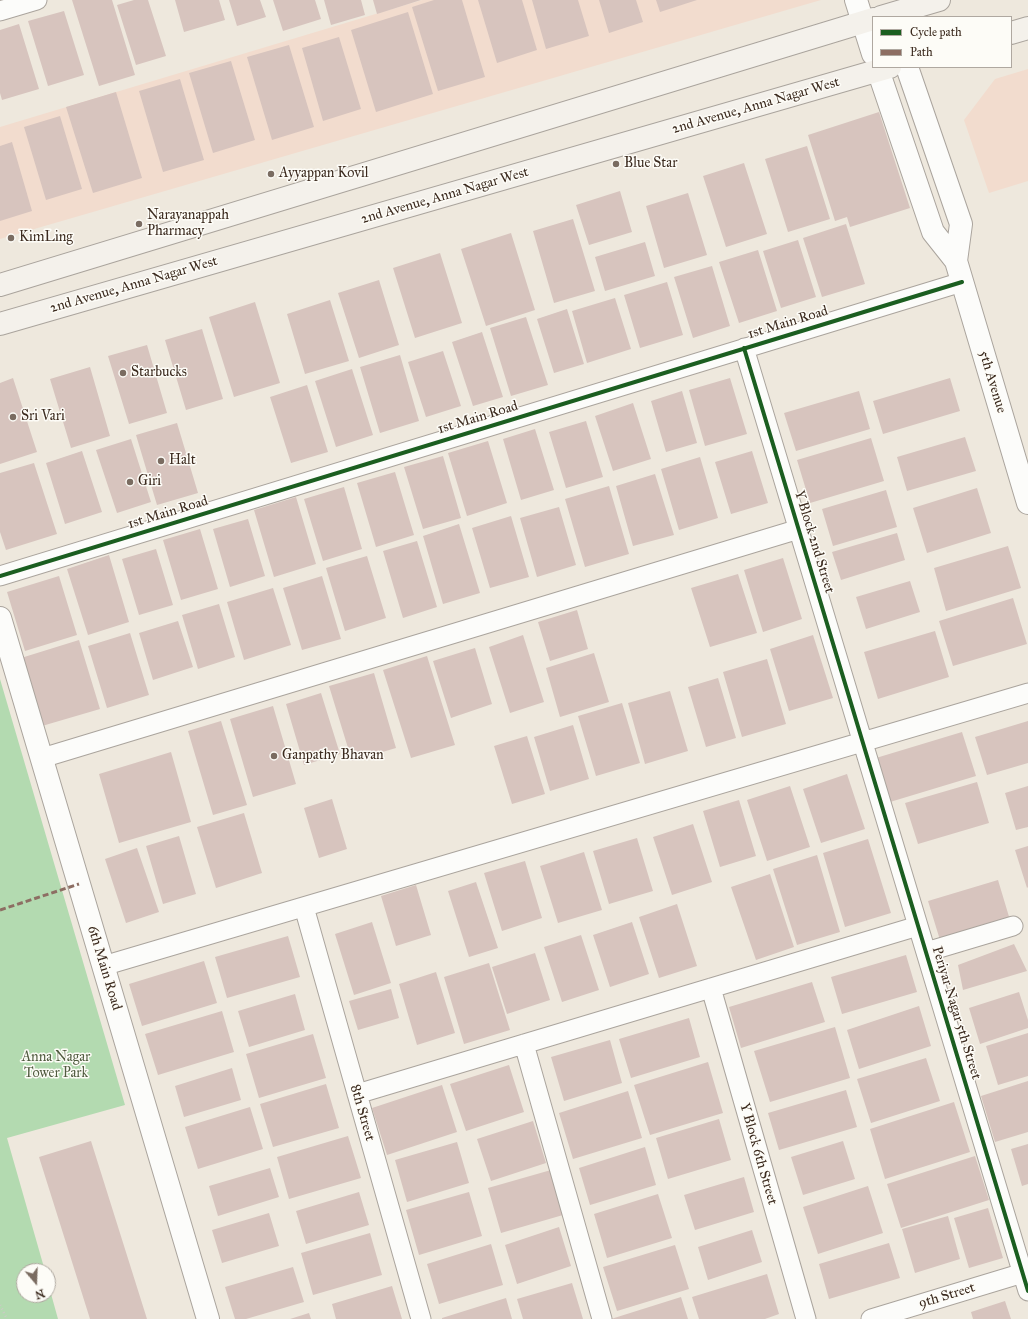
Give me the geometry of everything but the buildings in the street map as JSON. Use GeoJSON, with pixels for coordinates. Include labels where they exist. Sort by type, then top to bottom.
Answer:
{"type":"FeatureCollection","features":[{"type":"Feature","properties":{"kind":"main road"},"geometry":{"type":"LineString","coordinates":[[881,15],[939,0]]}},
{"type":"Feature","properties":{"kind":"main road"},"geometry":{"type":"LineString","coordinates":[[0,285],[872,18]]}},
{"type":"Feature","properties":{"kind":"main road"},"geometry":{"type":"LineString","coordinates":[[1012,33],[1028,28]]}},
{"type":"Feature","properties":{"kind":"main road","name":"2nd Avenue, Anna Nagar West"},"geometry":{"type":"LineString","coordinates":[[0,324],[872,67]]}},
{"type":"Feature","properties":{"kind":"street"},"geometry":{"type":"LineString","coordinates":[[0,11],[37,0]]}},
{"type":"Feature","properties":{"kind":"street","name":"5th Avenue"},"geometry":{"type":"LineString","coordinates":[[856,0],[881,15]]}},
{"type":"Feature","properties":{"kind":"street","name":"5th Avenue"},"geometry":{"type":"LineString","coordinates":[[881,68],[933,232],[959,271],[1028,503]]}},
{"type":"Feature","properties":{"kind":"street","name":"5th Avenue"},"geometry":{"type":"LineString","coordinates":[[907,68],[961,224],[959,271]]}},
{"type":"Feature","properties":{"kind":"street","name":"1st Main Road"},"geometry":{"type":"LineString","coordinates":[[0,576],[744,348],[959,271]]}},
{"type":"Feature","properties":{"kind":"street","name":"Y Block 2nd Street"},"geometry":{"type":"LineString","coordinates":[[744,348],[863,742]]}},
{"type":"Feature","properties":{"kind":"street"},"geometry":{"type":"LineString","coordinates":[[42,758],[799,529]]}},
{"type":"Feature","properties":{"kind":"street","name":"6th Main Road"},"geometry":{"type":"LineString","coordinates":[[0,618],[208,1319]]}},
{"type":"Feature","properties":{"kind":"street"},"geometry":{"type":"LineString","coordinates":[[103,966],[1028,693]]}},
{"type":"Feature","properties":{"kind":"street","name":"Periyar Nagar 5th Street"},"geometry":{"type":"LineString","coordinates":[[863,742],[1028,1291]]}},
{"type":"Feature","properties":{"kind":"street","name":"8th Street"},"geometry":{"type":"LineString","coordinates":[[304,907],[420,1319]]}},
{"type":"Feature","properties":{"kind":"street"},"geometry":{"type":"LineString","coordinates":[[357,1094],[918,926]]}},
{"type":"Feature","properties":{"kind":"street"},"geometry":{"type":"LineString","coordinates":[[926,952],[1013,926]]}},
{"type":"Feature","properties":{"kind":"street","name":"Y Block 6th Street"},"geometry":{"type":"LineString","coordinates":[[711,988],[806,1319]]}},
{"type":"Feature","properties":{"kind":"street"},"geometry":{"type":"LineString","coordinates":[[524,1044],[602,1319]]}},
{"type":"Feature","properties":{"kind":"street","name":"9th Street"},"geometry":{"type":"LineString","coordinates":[[871,1319],[1022,1273]]}},
{"type":"Feature","properties":{"kind":"path"},"geometry":{"type":"LineString","coordinates":[[0,1305],[7,1319]]}},
{"type":"Feature","properties":{"kind":"shaded area"},"geometry":{"type":"Polygon","coordinates":[[[422,0],[821,0],[0,239],[0,127],[422,0]]]}},
{"type":"Feature","properties":{"kind":"shaded area"},"geometry":{"type":"Polygon","coordinates":[[[1028,69],[1028,181],[989,193],[964,120],[995,79],[1028,69]]]}},
{"type":"Feature","properties":{"kind":"green space","name":"Anna Nagar Tower Park"},"geometry":{"type":"Polygon","coordinates":[[[0,679],[125,1105],[7,1138],[43,1263],[16,1263],[16,1303],[54,1303],[58,1319],[0,1319],[0,679]]]}},
{"type":"Feature","properties":{"kind":"marked path"},"geometry":{"type":"LineString","coordinates":[[0,910],[79,884]]}},
{"type":"Feature","properties":{"kind":"cycle path"},"geometry":{"type":"LineString","coordinates":[[0,576],[962,282]]}},
{"type":"Feature","properties":{"kind":"cycle path"},"geometry":{"type":"LineString","coordinates":[[744,348],[1028,1291]]}},
{"type":"Feature","properties":{"kind":"place","name":"Blue Star"},"geometry":{"type":"Point","coordinates":[616,164]}},
{"type":"Feature","properties":{"kind":"place","name":"Ayyappan Kovil"},"geometry":{"type":"Point","coordinates":[271,174]}},
{"type":"Feature","properties":{"kind":"place","name":"Narayanappah Pharmacy"},"geometry":{"type":"Point","coordinates":[139,224]}},
{"type":"Feature","properties":{"kind":"place","name":"KimLing"},"geometry":{"type":"Point","coordinates":[11,238]}},
{"type":"Feature","properties":{"kind":"place","name":"Starbucks"},"geometry":{"type":"Point","coordinates":[123,373]}},
{"type":"Feature","properties":{"kind":"place","name":"Sri Vari"},"geometry":{"type":"Point","coordinates":[13,417]}},
{"type":"Feature","properties":{"kind":"place","name":"Halt"},"geometry":{"type":"Point","coordinates":[161,461]}},
{"type":"Feature","properties":{"kind":"place","name":"Giri"},"geometry":{"type":"Point","coordinates":[130,482]}},
{"type":"Feature","properties":{"kind":"place","name":"Ganpathy Bhavan"},"geometry":{"type":"Point","coordinates":[274,756]}}]}
